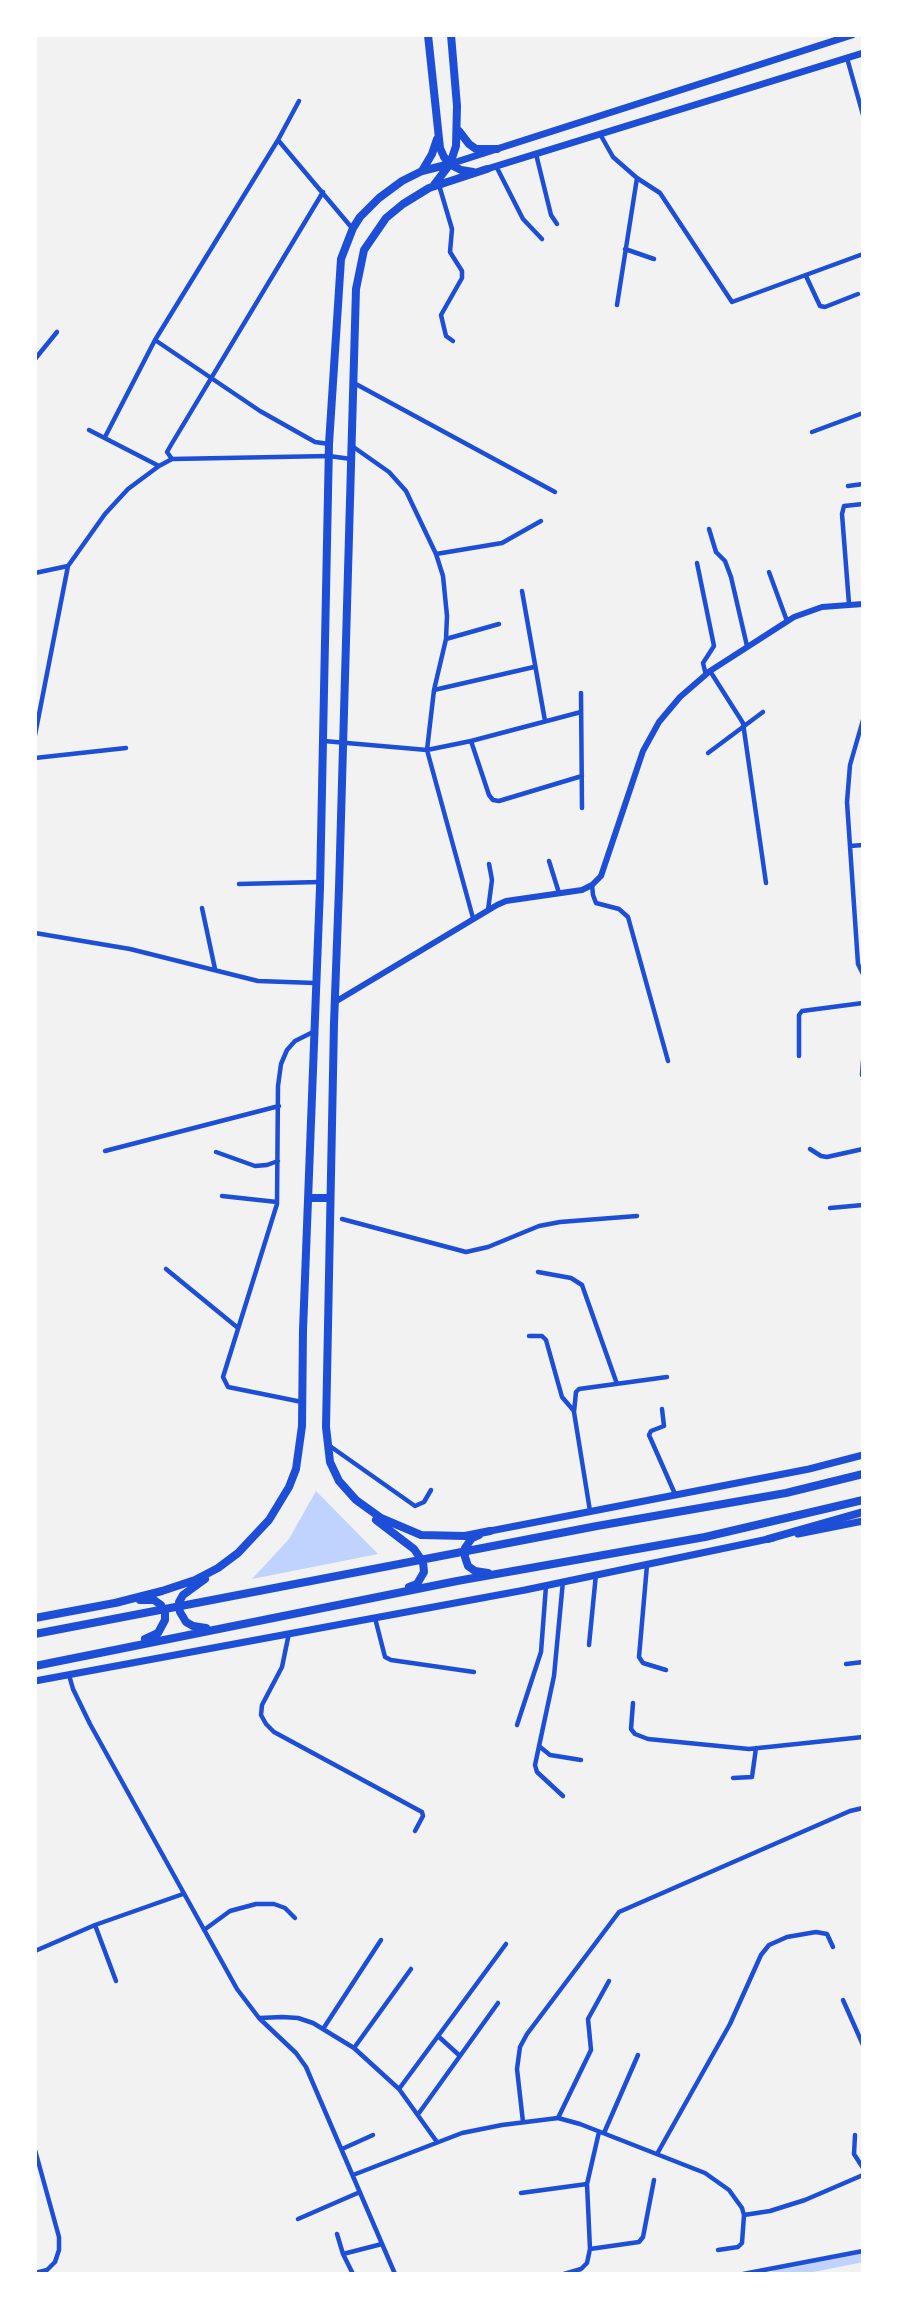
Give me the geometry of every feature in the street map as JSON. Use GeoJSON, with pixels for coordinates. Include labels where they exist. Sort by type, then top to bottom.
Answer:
{"type":"FeatureCollection","features":[{"type":"Feature","properties":{"kind":"highway"},"geometry":{"type":"LineString","coordinates":[[428,35],[437,136],[444,157],[461,170],[472,172],[487,169]]}},
{"type":"Feature","properties":{"kind":"highway"},"geometry":{"type":"LineString","coordinates":[[374,1597],[417,1584],[424,1572],[423,1562],[414,1549],[377,1521],[339,1481],[330,1462],[326,1443],[335,1002],[356,289],[364,250],[386,218],[438,182],[450,164],[458,128],[452,35]]}},
{"type":"Feature","properties":{"kind":"highway"},"geometry":{"type":"LineString","coordinates":[[458,128],[462,138],[475,149],[497,149]]}},
{"type":"Feature","properties":{"kind":"highway"},"geometry":{"type":"LineString","coordinates":[[422,171],[432,154],[437,136]]}},
{"type":"Feature","properties":{"kind":"highway"},"geometry":{"type":"LineString","coordinates":[[223,1627],[207,1629],[193,1626],[182,1616],[178,1602],[183,1595],[247,1545],[269,1520],[289,1488],[298,1458],[320,882],[329,444],[341,259],[353,228],[370,206],[390,189],[422,171],[450,164]]}},
{"type":"Feature","properties":{"kind":"highway"},"geometry":{"type":"LineString","coordinates":[[429,188],[487,169]]}},
{"type":"Feature","properties":{"kind":"highway"},"geometry":{"type":"LineString","coordinates":[[309,1198],[330,1198]]}},
{"type":"Feature","properties":{"kind":"highway"},"geometry":{"type":"LineString","coordinates":[[35,1634],[786,1493],[863,1475]]}},
{"type":"Feature","properties":{"kind":"highway"},"geometry":{"type":"LineString","coordinates":[[35,1666],[374,1597],[705,1537],[863,1500]]}},
{"type":"Feature","properties":{"kind":"highway"},"geometry":{"type":"LineString","coordinates":[[359,1503],[381,1518],[421,1535],[465,1536],[490,1531]]}},
{"type":"Feature","properties":{"kind":"highway"},"geometry":{"type":"LineString","coordinates":[[768,1539],[863,1512]]}},
{"type":"Feature","properties":{"kind":"highway"},"geometry":{"type":"LineString","coordinates":[[490,1531],[472,1538],[465,1548],[465,1558],[468,1566],[475,1571],[495,1574]]}},
{"type":"Feature","properties":{"kind":"highway"},"geometry":{"type":"LineString","coordinates":[[35,1618],[162,1591],[195,1580],[218,1568]]}},
{"type":"Feature","properties":{"kind":"highway"},"geometry":{"type":"LineString","coordinates":[[113,1603],[154,1600],[165,1613],[165,1620],[158,1633],[116,1650]]}},
{"type":"Feature","properties":{"kind":"main road"},"geometry":{"type":"LineString","coordinates":[[450,164],[852,35]]}},
{"type":"Feature","properties":{"kind":"main road"},"geometry":{"type":"LineString","coordinates":[[487,169],[863,53]]}},
{"type":"Feature","properties":{"kind":"main road"},"geometry":{"type":"LineString","coordinates":[[490,1531],[809,1469],[863,1455]]}},
{"type":"Feature","properties":{"kind":"main road"},"geometry":{"type":"LineString","coordinates":[[35,1681],[547,1585],[863,1521]]}},
{"type":"Feature","properties":{"kind":"street"},"geometry":{"type":"LineString","coordinates":[[847,58],[863,115]]}},
{"type":"Feature","properties":{"kind":"street"},"geometry":{"type":"LineString","coordinates":[[104,438],[155,340],[299,101]]}},
{"type":"Feature","properties":{"kind":"street"},"geometry":{"type":"LineString","coordinates":[[600,133],[613,157],[637,178],[660,192],[732,302],[863,254]]}},
{"type":"Feature","properties":{"kind":"street"},"geometry":{"type":"LineString","coordinates":[[278,139],[353,228]]}},
{"type":"Feature","properties":{"kind":"street"},"geometry":{"type":"LineString","coordinates":[[536,154],[551,215],[557,224]]}},
{"type":"Feature","properties":{"kind":"street"},"geometry":{"type":"LineString","coordinates":[[496,166],[523,219],[542,239]]}},
{"type":"Feature","properties":{"kind":"street"},"geometry":{"type":"LineString","coordinates":[[617,305],[637,178]]}},
{"type":"Feature","properties":{"kind":"street"},"geometry":{"type":"LineString","coordinates":[[439,185],[452,229],[450,251],[461,271],[461,278],[441,315],[446,336],[453,341]]}},
{"type":"Feature","properties":{"kind":"street"},"geometry":{"type":"LineString","coordinates":[[172,459],[167,452],[323,192]]}},
{"type":"Feature","properties":{"kind":"street"},"geometry":{"type":"LineString","coordinates":[[625,249],[654,259]]}},
{"type":"Feature","properties":{"kind":"street"},"geometry":{"type":"LineString","coordinates":[[806,276],[820,306],[825,307],[858,294]]}},
{"type":"Feature","properties":{"kind":"street"},"geometry":{"type":"LineString","coordinates":[[35,359],[57,332]]}},
{"type":"Feature","properties":{"kind":"street"},"geometry":{"type":"LineString","coordinates":[[155,340],[260,411],[315,442],[329,444]]}},
{"type":"Feature","properties":{"kind":"street"},"geometry":{"type":"LineString","coordinates":[[353,383],[555,492]]}},
{"type":"Feature","properties":{"kind":"street"},"geometry":{"type":"LineString","coordinates":[[812,432],[863,413]]}},
{"type":"Feature","properties":{"kind":"street"},"geometry":{"type":"LineString","coordinates":[[89,430],[159,466]]}},
{"type":"Feature","properties":{"kind":"street"},"geometry":{"type":"LineString","coordinates":[[352,446],[389,472],[406,491],[436,554],[445,592],[446,639],[434,690],[427,750],[473,918]]}},
{"type":"Feature","properties":{"kind":"street"},"geometry":{"type":"LineString","coordinates":[[35,735],[68,566],[105,514],[128,489],[172,459],[330,456],[351,459]]}},
{"type":"Feature","properties":{"kind":"street"},"geometry":{"type":"LineString","coordinates":[[848,486],[861,484]]}},
{"type":"Feature","properties":{"kind":"street"},"geometry":{"type":"LineString","coordinates":[[849,604],[842,514],[845,506],[863,504]]}},
{"type":"Feature","properties":{"kind":"street"},"geometry":{"type":"LineString","coordinates":[[436,554],[502,543],[541,521]]}},
{"type":"Feature","properties":{"kind":"street"},"geometry":{"type":"LineString","coordinates":[[709,529],[716,552],[725,561],[731,577],[747,646]]}},
{"type":"Feature","properties":{"kind":"street"},"geometry":{"type":"LineString","coordinates":[[697,563],[714,646],[704,663],[744,727],[766,883]]}},
{"type":"Feature","properties":{"kind":"street"},"geometry":{"type":"LineString","coordinates":[[35,573],[68,566]]}},
{"type":"Feature","properties":{"kind":"street"},"geometry":{"type":"LineString","coordinates":[[769,572],[787,621]]}},
{"type":"Feature","properties":{"kind":"street"},"geometry":{"type":"LineString","coordinates":[[522,592],[544,721]]}},
{"type":"Feature","properties":{"kind":"street"},"geometry":{"type":"LineString","coordinates":[[335,1002],[473,918],[506,901],[582,890],[592,885],[601,876],[643,751],[668,710],[680,696],[708,673],[787,621],[822,607],[863,604]]}},
{"type":"Feature","properties":{"kind":"street"},"geometry":{"type":"LineString","coordinates":[[446,639],[499,624]]}},
{"type":"Feature","properties":{"kind":"street"},"geometry":{"type":"LineString","coordinates":[[434,690],[534,667]]}},
{"type":"Feature","properties":{"kind":"street"},"geometry":{"type":"LineString","coordinates":[[581,694],[582,808]]}},
{"type":"Feature","properties":{"kind":"street"},"geometry":{"type":"LineString","coordinates":[[323,741],[427,750],[580,712]]}},
{"type":"Feature","properties":{"kind":"street"},"geometry":{"type":"LineString","coordinates":[[708,753],[762,712]]}},
{"type":"Feature","properties":{"kind":"street"},"geometry":{"type":"LineString","coordinates":[[863,720],[848,780],[858,964],[863,974]]}},
{"type":"Feature","properties":{"kind":"street"},"geometry":{"type":"LineString","coordinates":[[471,741],[493,800],[499,801],[582,776]]}},
{"type":"Feature","properties":{"kind":"street"},"geometry":{"type":"LineString","coordinates":[[35,758],[126,748]]}},
{"type":"Feature","properties":{"kind":"street"},"geometry":{"type":"LineString","coordinates":[[850,846],[863,845]]}},
{"type":"Feature","properties":{"kind":"street"},"geometry":{"type":"LineString","coordinates":[[549,862],[559,893]]}},
{"type":"Feature","properties":{"kind":"street"},"geometry":{"type":"LineString","coordinates":[[488,910],[492,880],[489,864]]}},
{"type":"Feature","properties":{"kind":"street"},"geometry":{"type":"LineString","coordinates":[[239,884],[320,882]]}},
{"type":"Feature","properties":{"kind":"street"},"geometry":{"type":"LineString","coordinates":[[592,885],[596,902],[619,909],[628,917],[668,1061]]}},
{"type":"Feature","properties":{"kind":"street"},"geometry":{"type":"LineString","coordinates":[[202,908],[215,969]]}},
{"type":"Feature","properties":{"kind":"street"},"geometry":{"type":"LineString","coordinates":[[35,933],[131,949],[258,981],[316,983]]}},
{"type":"Feature","properties":{"kind":"street"},"geometry":{"type":"LineString","coordinates":[[799,1056],[799,1015],[802,1011],[863,1003]]}},
{"type":"Feature","properties":{"kind":"street"},"geometry":{"type":"LineString","coordinates":[[302,1402],[228,1387],[223,1377],[277,1202],[278,1086],[281,1064],[287,1050],[295,1041],[314,1032]]}},
{"type":"Feature","properties":{"kind":"street"},"geometry":{"type":"LineString","coordinates":[[862,1074],[863,1061]]}},
{"type":"Feature","properties":{"kind":"street"},"geometry":{"type":"LineString","coordinates":[[105,1151],[279,1106]]}},
{"type":"Feature","properties":{"kind":"street"},"geometry":{"type":"LineString","coordinates":[[810,1149],[827,1157],[863,1150]]}},
{"type":"Feature","properties":{"kind":"street"},"geometry":{"type":"LineString","coordinates":[[216,1152],[255,1166],[279,1161]]}},
{"type":"Feature","properties":{"kind":"street"},"geometry":{"type":"LineString","coordinates":[[222,1196],[277,1202]]}},
{"type":"Feature","properties":{"kind":"street"},"geometry":{"type":"LineString","coordinates":[[830,1208],[863,1205]]}},
{"type":"Feature","properties":{"kind":"street"},"geometry":{"type":"LineString","coordinates":[[342,1219],[466,1252],[488,1247],[539,1226],[637,1216]]}},
{"type":"Feature","properties":{"kind":"street"},"geometry":{"type":"LineString","coordinates":[[166,1269],[238,1328]]}},
{"type":"Feature","properties":{"kind":"street"},"geometry":{"type":"LineString","coordinates":[[538,1272],[571,1278],[582,1285],[617,1384]]}},
{"type":"Feature","properties":{"kind":"street"},"geometry":{"type":"LineString","coordinates":[[529,1336],[542,1336],[546,1340],[562,1397],[574,1412]]}},
{"type":"Feature","properties":{"kind":"street"},"geometry":{"type":"LineString","coordinates":[[590,1511],[574,1412],[575,1396],[579,1389],[667,1377]]}},
{"type":"Feature","properties":{"kind":"street"},"geometry":{"type":"LineString","coordinates":[[662,1409],[664,1426],[651,1431],[649,1435],[675,1494]]}},
{"type":"Feature","properties":{"kind":"street"},"geometry":{"type":"LineString","coordinates":[[326,1443],[415,1506],[424,1502],[431,1490]]}},
{"type":"Feature","properties":{"kind":"street"},"geometry":{"type":"LineString","coordinates":[[648,1564],[639,1657],[643,1663],[666,1670]]}},
{"type":"Feature","properties":{"kind":"street"},"geometry":{"type":"LineString","coordinates":[[589,1645],[596,1574]]}},
{"type":"Feature","properties":{"kind":"street"},"geometry":{"type":"LineString","coordinates":[[564,1581],[554,1676],[535,1765],[537,1772],[564,1796]]}},
{"type":"Feature","properties":{"kind":"street"},"geometry":{"type":"LineString","coordinates":[[517,1725],[541,1652],[547,1585]]}},
{"type":"Feature","properties":{"kind":"street"},"geometry":{"type":"LineString","coordinates":[[375,1618],[385,1657],[474,1672]]}},
{"type":"Feature","properties":{"kind":"street"},"geometry":{"type":"LineString","coordinates":[[289,1633],[282,1667],[262,1705],[261,1715],[266,1724],[274,1732],[422,1812],[423,1816],[415,1831]]}},
{"type":"Feature","properties":{"kind":"street"},"geometry":{"type":"LineString","coordinates":[[846,1664],[863,1662]]}},
{"type":"Feature","properties":{"kind":"street"},"geometry":{"type":"LineString","coordinates":[[69,1675],[90,1724],[237,1989],[259,2018],[296,2053],[306,2067],[394,2274]]}},
{"type":"Feature","properties":{"kind":"street"},"geometry":{"type":"LineString","coordinates":[[633,1703],[632,1729],[635,1734],[648,1739],[756,1748],[863,1737]]}},
{"type":"Feature","properties":{"kind":"street"},"geometry":{"type":"LineString","coordinates":[[539,1746],[550,1755],[581,1760]]}},
{"type":"Feature","properties":{"kind":"street"},"geometry":{"type":"LineString","coordinates":[[733,1778],[752,1777],[756,1748]]}},
{"type":"Feature","properties":{"kind":"street"},"geometry":{"type":"LineString","coordinates":[[523,2122],[517,2069],[520,2047],[619,1912],[850,1811],[863,1808]]}},
{"type":"Feature","properties":{"kind":"street"},"geometry":{"type":"LineString","coordinates":[[35,1951],[183,1894]]}},
{"type":"Feature","properties":{"kind":"street"},"geometry":{"type":"LineString","coordinates":[[204,1930],[230,1911],[256,1904],[274,1904],[285,1908],[295,1918]]}},
{"type":"Feature","properties":{"kind":"street"},"geometry":{"type":"LineString","coordinates":[[95,1926],[116,1981]]}},
{"type":"Feature","properties":{"kind":"street"},"geometry":{"type":"LineString","coordinates":[[657,2154],[730,2024],[761,1955],[769,1945],[787,1937],[816,1932],[827,1934],[833,1947]]}},
{"type":"Feature","properties":{"kind":"street"},"geometry":{"type":"LineString","coordinates":[[323,2029],[381,1940]]}},
{"type":"Feature","properties":{"kind":"street"},"geometry":{"type":"LineString","coordinates":[[399,2089],[506,1944]]}},
{"type":"Feature","properties":{"kind":"street"},"geometry":{"type":"LineString","coordinates":[[354,2048],[411,1969]]}},
{"type":"Feature","properties":{"kind":"street"},"geometry":{"type":"LineString","coordinates":[[558,2118],[591,2050],[588,2019],[609,1981]]}},
{"type":"Feature","properties":{"kind":"street"},"geometry":{"type":"LineString","coordinates":[[843,2000],[863,2045]]}},
{"type":"Feature","properties":{"kind":"street"},"geometry":{"type":"LineString","coordinates":[[419,2114],[498,2003]]}},
{"type":"Feature","properties":{"kind":"street"},"geometry":{"type":"LineString","coordinates":[[259,2018],[298,2018],[323,2029],[354,2048],[399,2089],[437,2142]]}},
{"type":"Feature","properties":{"kind":"street"},"geometry":{"type":"LineString","coordinates":[[438,2036],[460,2056]]}},
{"type":"Feature","properties":{"kind":"street"},"geometry":{"type":"LineString","coordinates":[[564,2274],[581,2269],[587,2263],[590,2249],[587,2184],[602,2132],[638,2055]]}},
{"type":"Feature","properties":{"kind":"street"},"geometry":{"type":"LineString","coordinates":[[353,2175],[462,2133],[558,2118],[602,2132],[717,2180],[729,2190],[742,2208],[744,2216],[742,2243],[738,2247],[718,2250]]}},
{"type":"Feature","properties":{"kind":"street"},"geometry":{"type":"LineString","coordinates":[[342,2149],[373,2135]]}},
{"type":"Feature","properties":{"kind":"street"},"geometry":{"type":"LineString","coordinates":[[855,2135],[854,2154],[863,2168]]}},
{"type":"Feature","properties":{"kind":"street"},"geometry":{"type":"LineString","coordinates":[[35,2150],[59,2237],[59,2250],[55,2262],[47,2270],[35,2273]]}},
{"type":"Feature","properties":{"kind":"street"},"geometry":{"type":"LineString","coordinates":[[744,2216],[805,2200],[863,2175]]}},
{"type":"Feature","properties":{"kind":"street"},"geometry":{"type":"LineString","coordinates":[[590,2249],[639,2242],[643,2237],[654,2180]]}},
{"type":"Feature","properties":{"kind":"street"},"geometry":{"type":"LineString","coordinates":[[521,2193],[587,2184]]}},
{"type":"Feature","properties":{"kind":"street"},"geometry":{"type":"LineString","coordinates":[[298,2219],[360,2192]]}},
{"type":"Feature","properties":{"kind":"street"},"geometry":{"type":"LineString","coordinates":[[337,2234],[352,2274]]}},
{"type":"Feature","properties":{"kind":"street"},"geometry":{"type":"LineString","coordinates":[[343,2254],[382,2244]]}},
{"type":"Feature","properties":{"kind":"street"},"geometry":{"type":"LineString","coordinates":[[743,2274],[863,2250]]}},
{"type":"Feature","properties":{"kind":"water"},"geometry":{"type":"Polygon","coordinates":[[[316,1491],[378,1554],[252,1579],[289,1539],[316,1491]]]}},
{"type":"Feature","properties":{"kind":"waterway"},"geometry":{"type":"LineString","coordinates":[[777,2274],[863,2257]]}}]}
